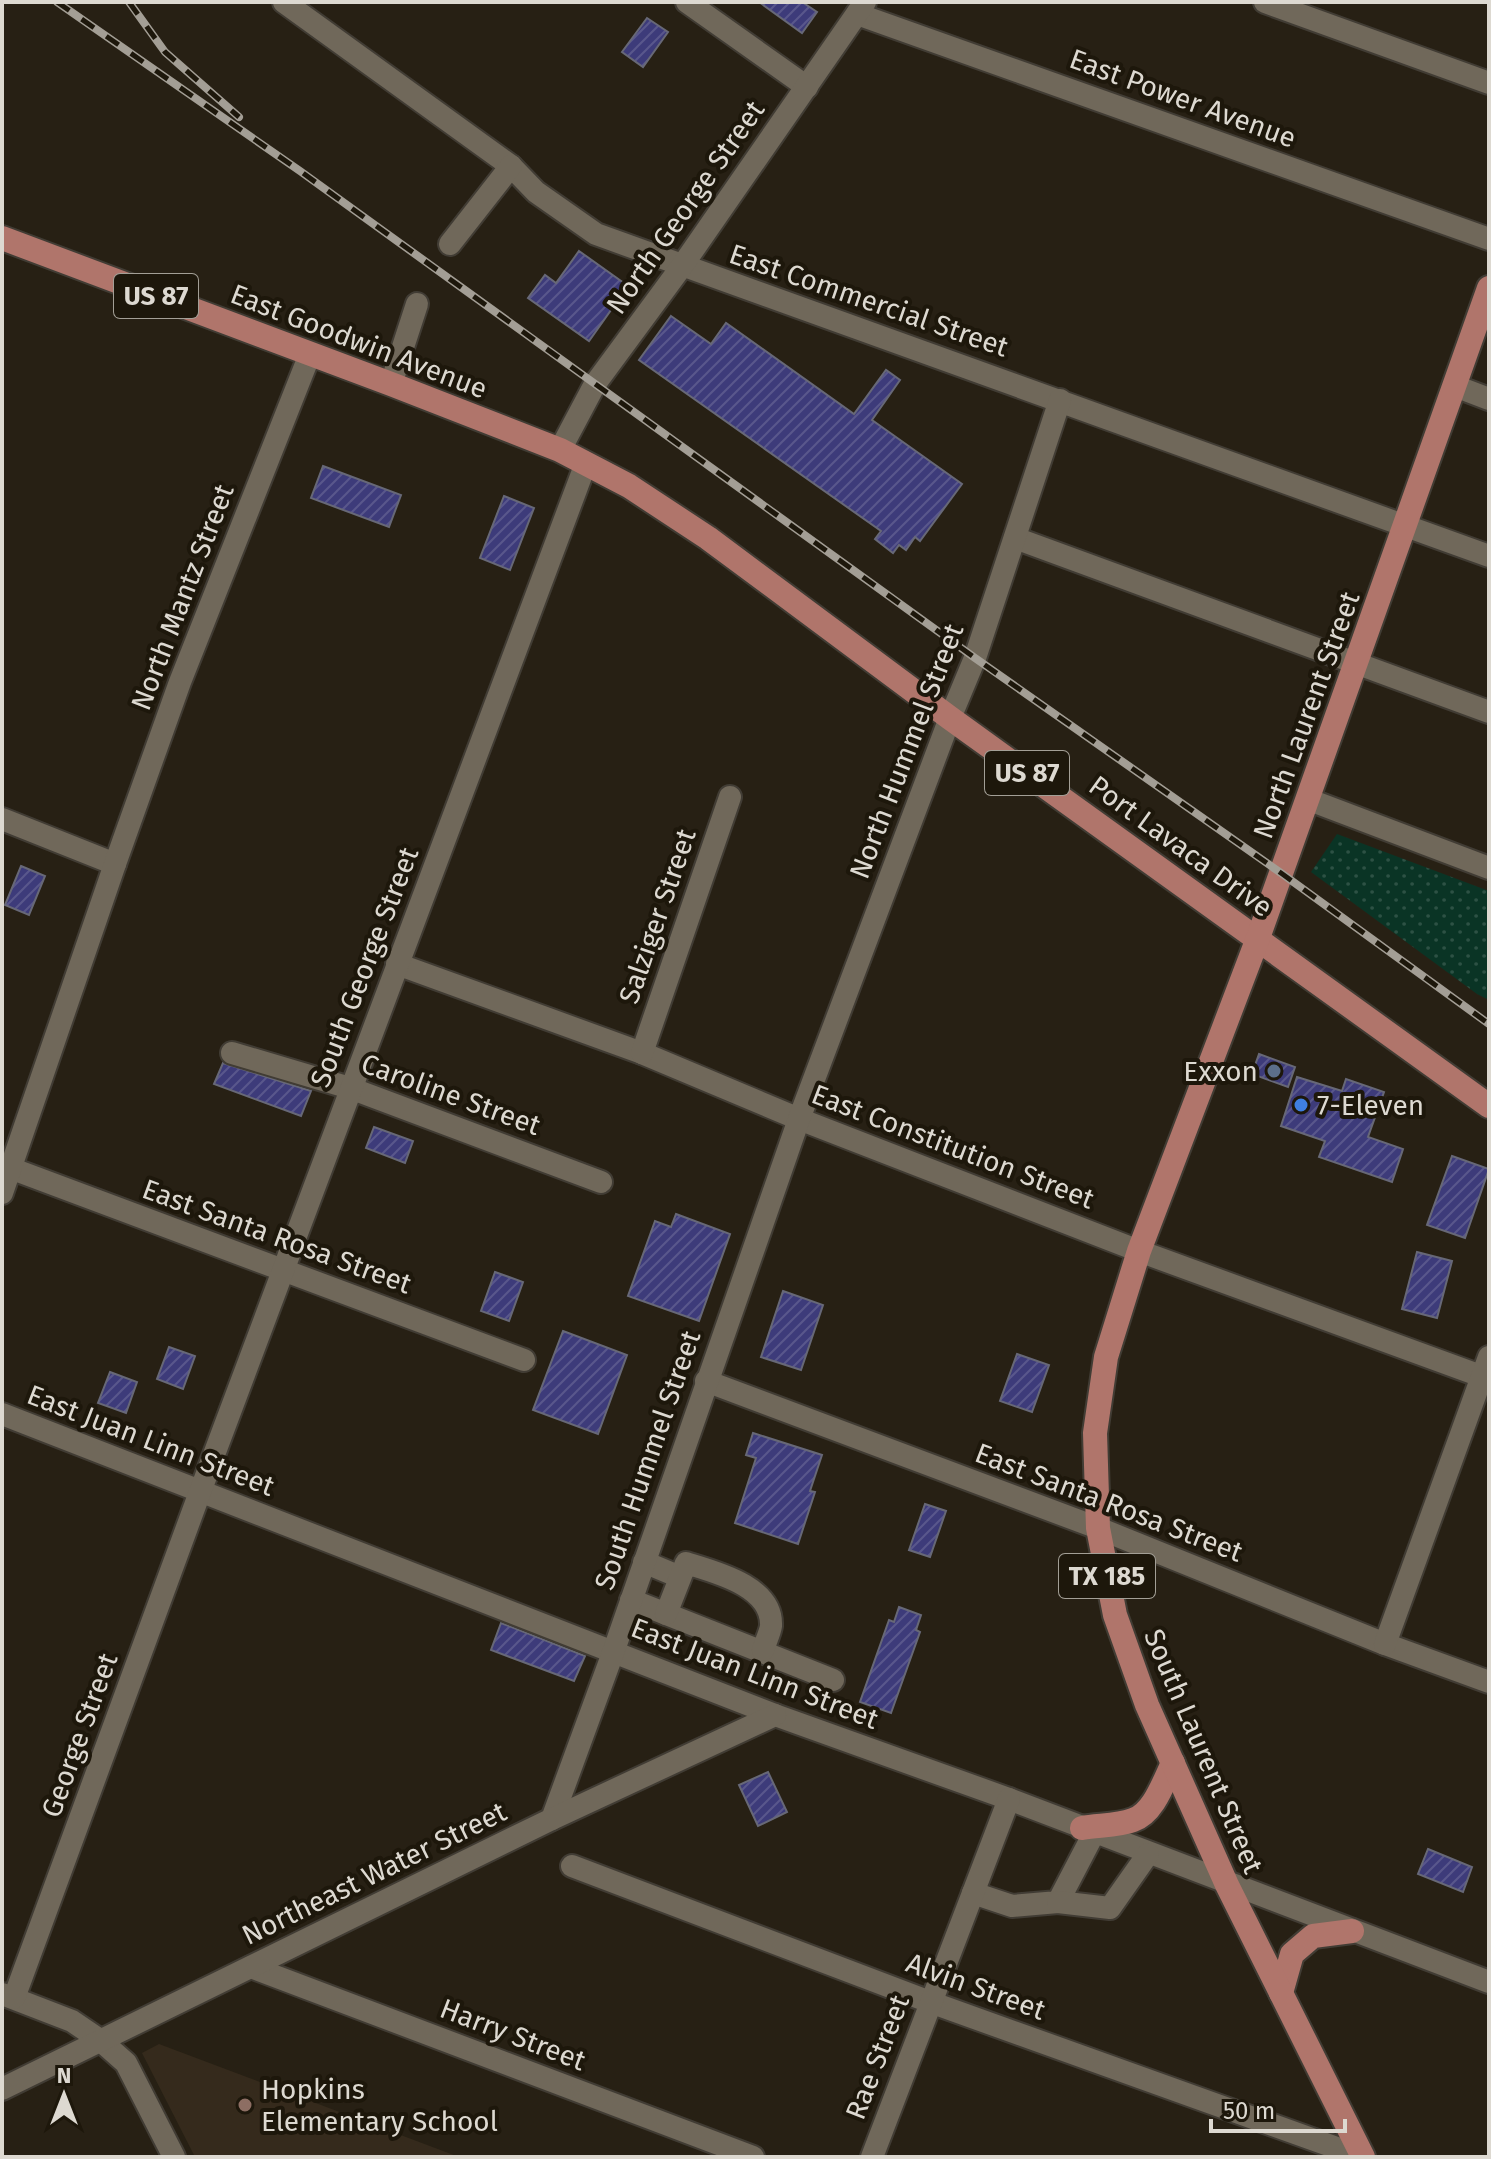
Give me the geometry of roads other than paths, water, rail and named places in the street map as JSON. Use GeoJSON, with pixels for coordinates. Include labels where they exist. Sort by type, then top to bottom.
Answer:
{"type":"FeatureCollection","features":[{"type":"Feature","properties":{"kind":"main road","name":"East Goodwin Avenue"},"geometry":{"type":"LineString","coordinates":[[2,238],[560,450]]}},
{"type":"Feature","properties":{"kind":"main road","name":"North Laurent Street"},"geometry":{"type":"LineString","coordinates":[[1139,1251],[1258,938],[1489,288]]}},
{"type":"Feature","properties":{"kind":"main road","name":"Port Lavaca Drive"},"geometry":{"type":"LineString","coordinates":[[560,450],[629,486],[708,538],[950,718],[1489,1106]]}},
{"type":"Feature","properties":{"kind":"main road","name":"South Laurent Street"},"geometry":{"type":"LineString","coordinates":[[1139,1251],[1106,1357],[1095,1433],[1098,1528],[1115,1615],[1147,1705],[1227,1885],[1362,2157]]}},
{"type":"Feature","properties":{"kind":"main road"},"geometry":{"type":"LineString","coordinates":[[1088,1830],[1135,1820],[1155,1798],[1173,1763]]}},
{"type":"Feature","properties":{"kind":"main road"},"geometry":{"type":"LineString","coordinates":[[1281,1993],[1292,1954],[1313,1936],[1352,1931]]}},
{"type":"Feature","properties":{"kind":"street","name":"East Commercial Street"},"geometry":{"type":"LineString","coordinates":[[284,2],[511,166],[536,192],[596,234],[1489,556]]}},
{"type":"Feature","properties":{"kind":"street"},"geometry":{"type":"LineString","coordinates":[[687,2],[807,87]]}},
{"type":"Feature","properties":{"kind":"street"},"geometry":{"type":"LineString","coordinates":[[1265,2],[1489,83]]}},
{"type":"Feature","properties":{"kind":"street","name":"North George Street"},"geometry":{"type":"LineString","coordinates":[[560,450],[595,384],[682,266],[861,8]]}},
{"type":"Feature","properties":{"kind":"street","name":"East Power Avenue"},"geometry":{"type":"LineString","coordinates":[[861,8],[1489,239]]}},
{"type":"Feature","properties":{"kind":"street"},"geometry":{"type":"LineString","coordinates":[[450,244],[511,166]]}},
{"type":"Feature","properties":{"kind":"street"},"geometry":{"type":"LineString","coordinates":[[391,384],[417,304]]}},
{"type":"Feature","properties":{"kind":"street","name":"North Mantz Street"},"geometry":{"type":"LineString","coordinates":[[2,1193],[180,682],[310,354]]}},
{"type":"Feature","properties":{"kind":"street"},"geometry":{"type":"LineString","coordinates":[[1455,386],[1489,399]]}},
{"type":"Feature","properties":{"kind":"street","name":"North Hummel Street"},"geometry":{"type":"LineString","coordinates":[[799,1119],[975,658],[1060,400]]}},
{"type":"Feature","properties":{"kind":"street","name":"South George Street"},"geometry":{"type":"LineString","coordinates":[[200,1492],[586,463]]}},
{"type":"Feature","properties":{"kind":"street"},"geometry":{"type":"LineString","coordinates":[[1015,538],[1489,712]]}},
{"type":"Feature","properties":{"kind":"street","name":"Salziger Street"},"geometry":{"type":"LineString","coordinates":[[642,1053],[730,797]]}},
{"type":"Feature","properties":{"kind":"street"},"geometry":{"type":"LineString","coordinates":[[1307,799],[1489,868]]}},
{"type":"Feature","properties":{"kind":"street"},"geometry":{"type":"LineString","coordinates":[[2,819],[115,864]]}},
{"type":"Feature","properties":{"kind":"street","name":"East Constitution Street"},"geometry":{"type":"LineString","coordinates":[[397,964],[642,1053],[799,1119],[1139,1251],[1487,1371]]}},
{"type":"Feature","properties":{"kind":"street","name":"Caroline Street"},"geometry":{"type":"LineString","coordinates":[[232,1053],[350,1088],[601,1182]]}},
{"type":"Feature","properties":{"kind":"street","name":"South Hummel Street"},"geometry":{"type":"LineString","coordinates":[[552,1819],[799,1119]]}},
{"type":"Feature","properties":{"kind":"street","name":"East Santa Rosa Street"},"geometry":{"type":"LineString","coordinates":[[10,1168],[524,1360]]}},
{"type":"Feature","properties":{"kind":"street"},"geometry":{"type":"LineString","coordinates":[[1385,1644],[1487,1371]]}},
{"type":"Feature","properties":{"kind":"street","name":"East Santa Rosa Street"},"geometry":{"type":"LineString","coordinates":[[706,1381],[1098,1528],[1385,1644],[1489,1682]]}},
{"type":"Feature","properties":{"kind":"street","name":"East Juan Linn Street"},"geometry":{"type":"LineString","coordinates":[[2,1414],[775,1715],[1009,1799],[1227,1885],[1489,1982]]}},
{"type":"Feature","properties":{"kind":"street","name":"George Street"},"geometry":{"type":"LineString","coordinates":[[8,1996],[200,1492]]}},
{"type":"Feature","properties":{"kind":"street"},"geometry":{"type":"LineString","coordinates":[[644,1562],[680,1577]]}},
{"type":"Feature","properties":{"kind":"street"},"geometry":{"type":"LineString","coordinates":[[666,1614],[686,1563],[733,1578],[762,1598],[771,1625],[763,1650]]}},
{"type":"Feature","properties":{"kind":"street"},"geometry":{"type":"LineString","coordinates":[[631,1600],[833,1680]]}},
{"type":"Feature","properties":{"kind":"street","name":"Northeast Water Street"},"geometry":{"type":"LineString","coordinates":[[2,2089],[552,1819],[775,1715]]}},
{"type":"Feature","properties":{"kind":"street","name":"Rae Street"},"geometry":{"type":"LineString","coordinates":[[872,2157],[1009,1799]]}},
{"type":"Feature","properties":{"kind":"street"},"geometry":{"type":"LineString","coordinates":[[1058,1902],[1088,1830]]}},
{"type":"Feature","properties":{"kind":"street"},"geometry":{"type":"LineString","coordinates":[[973,1893],[1012,1906],[1058,1902],[1110,1908],[1148,1854]]}},
{"type":"Feature","properties":{"kind":"street","name":"Alvin Street"},"geometry":{"type":"LineString","coordinates":[[572,1866],[930,2002],[1362,2157]]}},
{"type":"Feature","properties":{"kind":"street","name":"Harry Street"},"geometry":{"type":"LineString","coordinates":[[251,1967],[753,2157]]}},
{"type":"Feature","properties":{"kind":"street"},"geometry":{"type":"LineString","coordinates":[[8,1996],[72,2021],[126,2063],[174,2157]]}},
{"type":"Feature","properties":{"kind":"railway"},"geometry":{"type":"LineString","coordinates":[[57,2],[300,171],[1489,1024]]}},
{"type":"Feature","properties":{"kind":"railway"},"geometry":{"type":"LineString","coordinates":[[129,2],[165,52],[239,117]]}},
{"type":"Feature","properties":{"kind":"place","name":"Exxon"},"geometry":{"type":"Point","coordinates":[1274,1071]}},
{"type":"Feature","properties":{"kind":"place","name":"7-Eleven"},"geometry":{"type":"Point","coordinates":[1301,1105]}},
{"type":"Feature","properties":{"kind":"place","name":"Hopkins Elementary School"},"geometry":{"type":"Point","coordinates":[245,2105]}}]}
